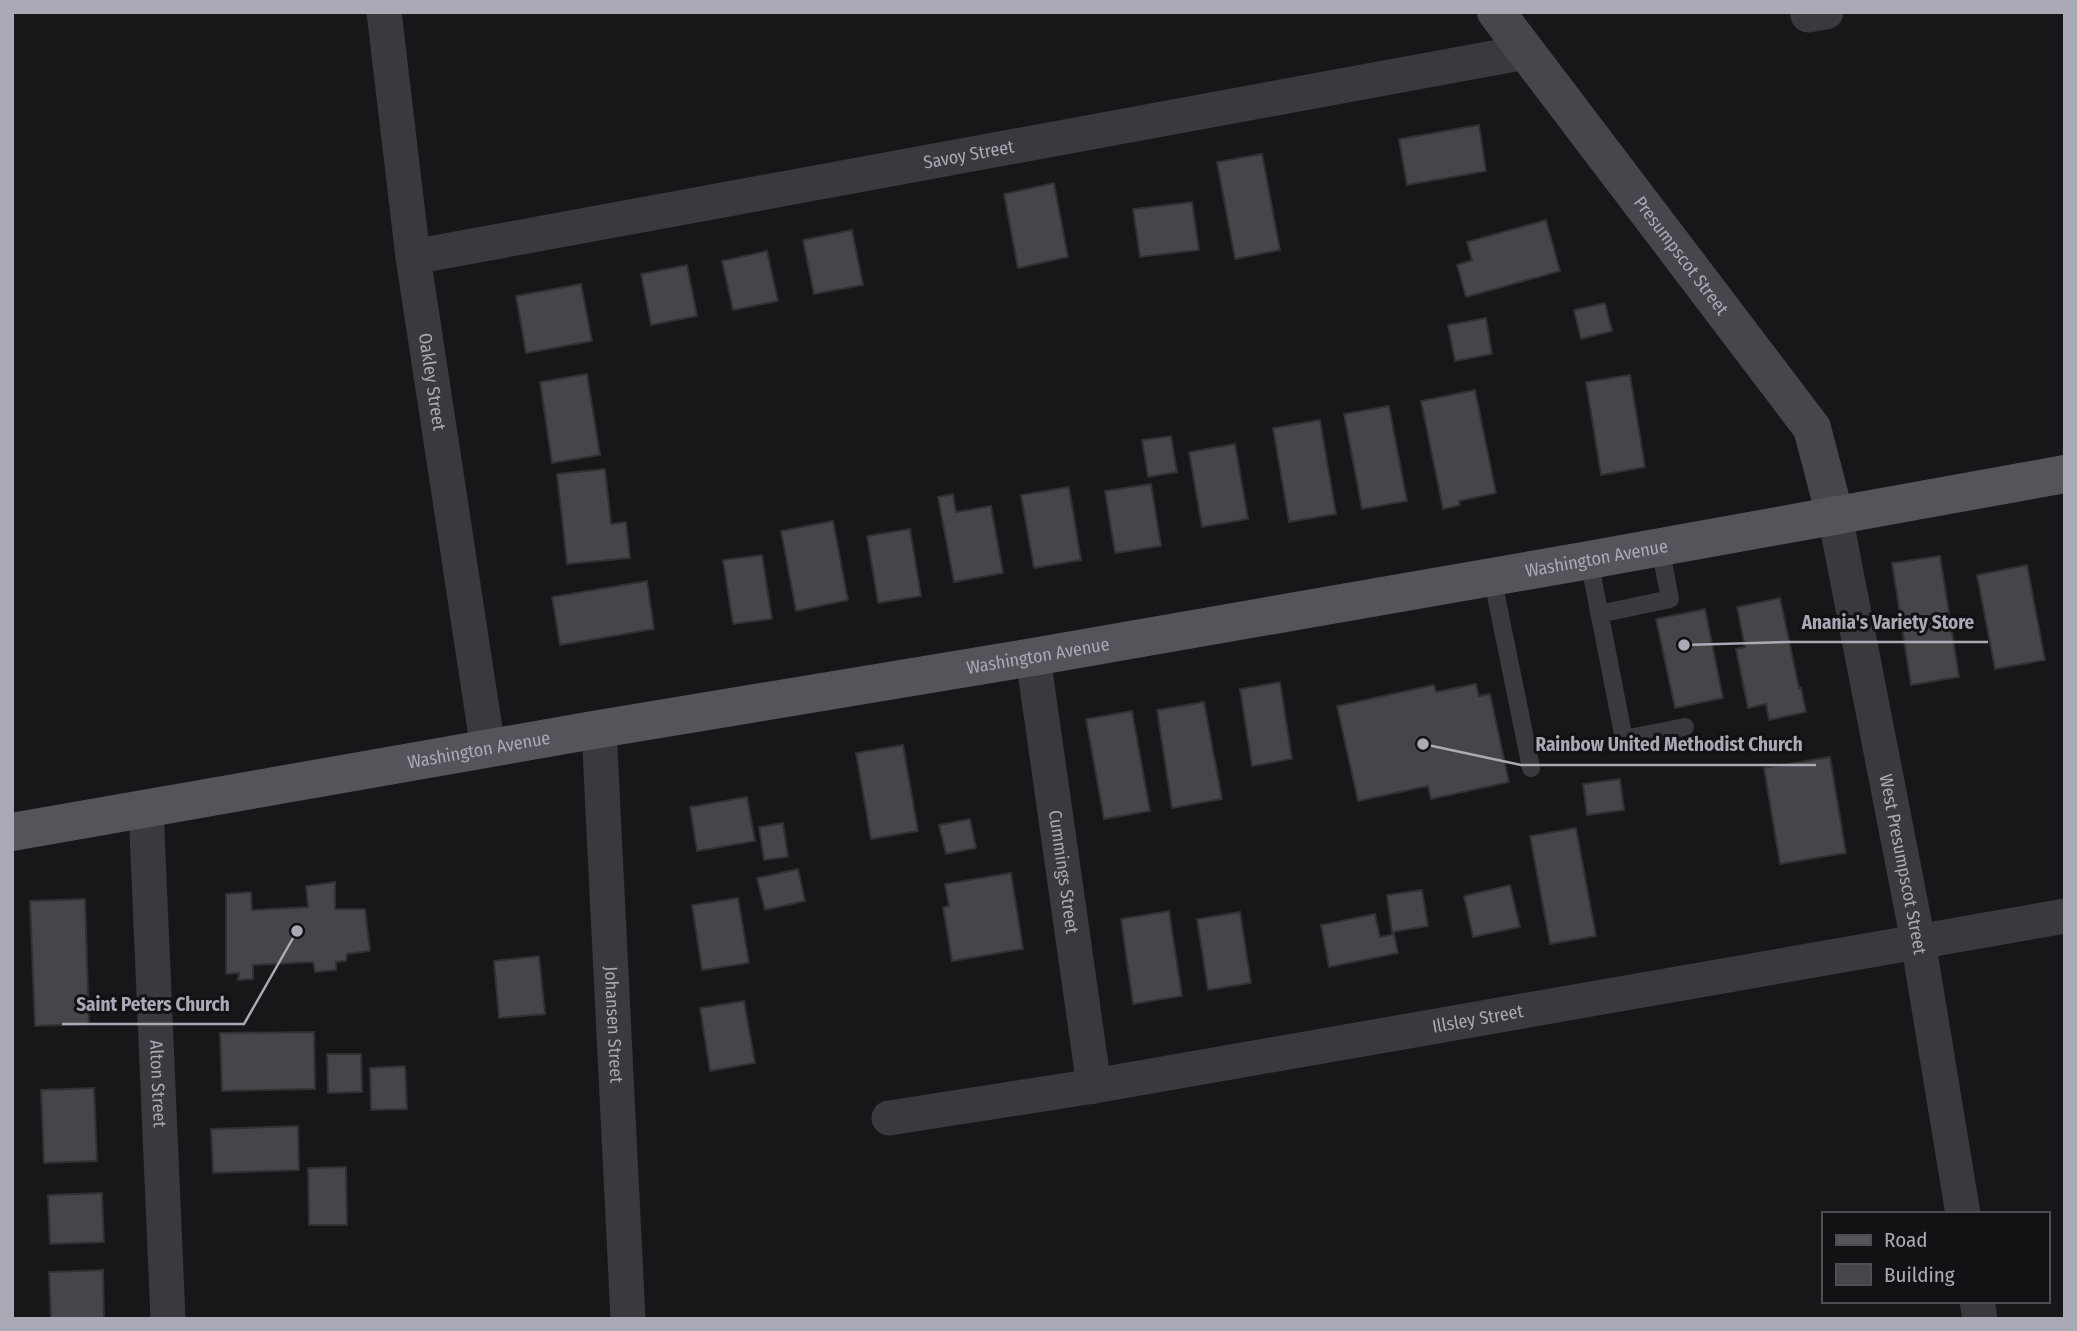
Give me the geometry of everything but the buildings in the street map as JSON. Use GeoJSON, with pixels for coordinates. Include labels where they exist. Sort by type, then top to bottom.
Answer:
{"type":"FeatureCollection","features":[{"type":"Feature","properties":{"kind":"main road","name":"Washington Avenue"},"geometry":{"type":"LineString","coordinates":[[12,832],[599,729],[1033,657],[2065,474]]}},
{"type":"Feature","properties":{"kind":"street","name":"Oakley Street"},"geometry":{"type":"LineString","coordinates":[[384,12],[413,257],[488,749]]}},
{"type":"Feature","properties":{"kind":"street","name":"Presumpscot Street"},"geometry":{"type":"LineString","coordinates":[[1496,12],[1812,428],[1835,516]]}},
{"type":"Feature","properties":{"kind":"street","name":"Savoy Street"},"geometry":{"type":"LineString","coordinates":[[413,257],[1526,52]]}},
{"type":"Feature","properties":{"kind":"street","name":"West Presumpscot Street"},"geometry":{"type":"LineString","coordinates":[[1835,516],[1918,941],[1963,1212]]}},
{"type":"Feature","properties":{"kind":"street","name":"Cummings Street"},"geometry":{"type":"LineString","coordinates":[[1033,657],[1094,1086]]}},
{"type":"Feature","properties":{"kind":"street","name":"Johansen Street"},"geometry":{"type":"LineString","coordinates":[[599,729],[628,1319]]}},
{"type":"Feature","properties":{"kind":"street","name":"Alton Street"},"geometry":{"type":"LineString","coordinates":[[146,808],[168,1319]]}},
{"type":"Feature","properties":{"kind":"street","name":"Illsley Street"},"geometry":{"type":"LineString","coordinates":[[888,1118],[1094,1086],[2065,916]]}},
{"type":"Feature","properties":{"kind":"lane"},"geometry":{"type":"LineString","coordinates":[[1599,614],[1670,599],[1660,547]]}},
{"type":"Feature","properties":{"kind":"lane"},"geometry":{"type":"LineString","coordinates":[[1589,560],[1624,739],[1685,727]]}},
{"type":"Feature","properties":{"kind":"lane"},"geometry":{"type":"LineString","coordinates":[[1492,576],[1531,768]]}},
{"type":"Feature","properties":{"kind":"place","name":"Anania's Variety Store"},"geometry":{"type":"Point","coordinates":[1684,645]}},
{"type":"Feature","properties":{"kind":"place","name":"Rainbow United Methodist Church"},"geometry":{"type":"Point","coordinates":[1423,744]}},
{"type":"Feature","properties":{"kind":"place","name":"Saint Peters Church"},"geometry":{"type":"Point","coordinates":[297,931]}}]}
